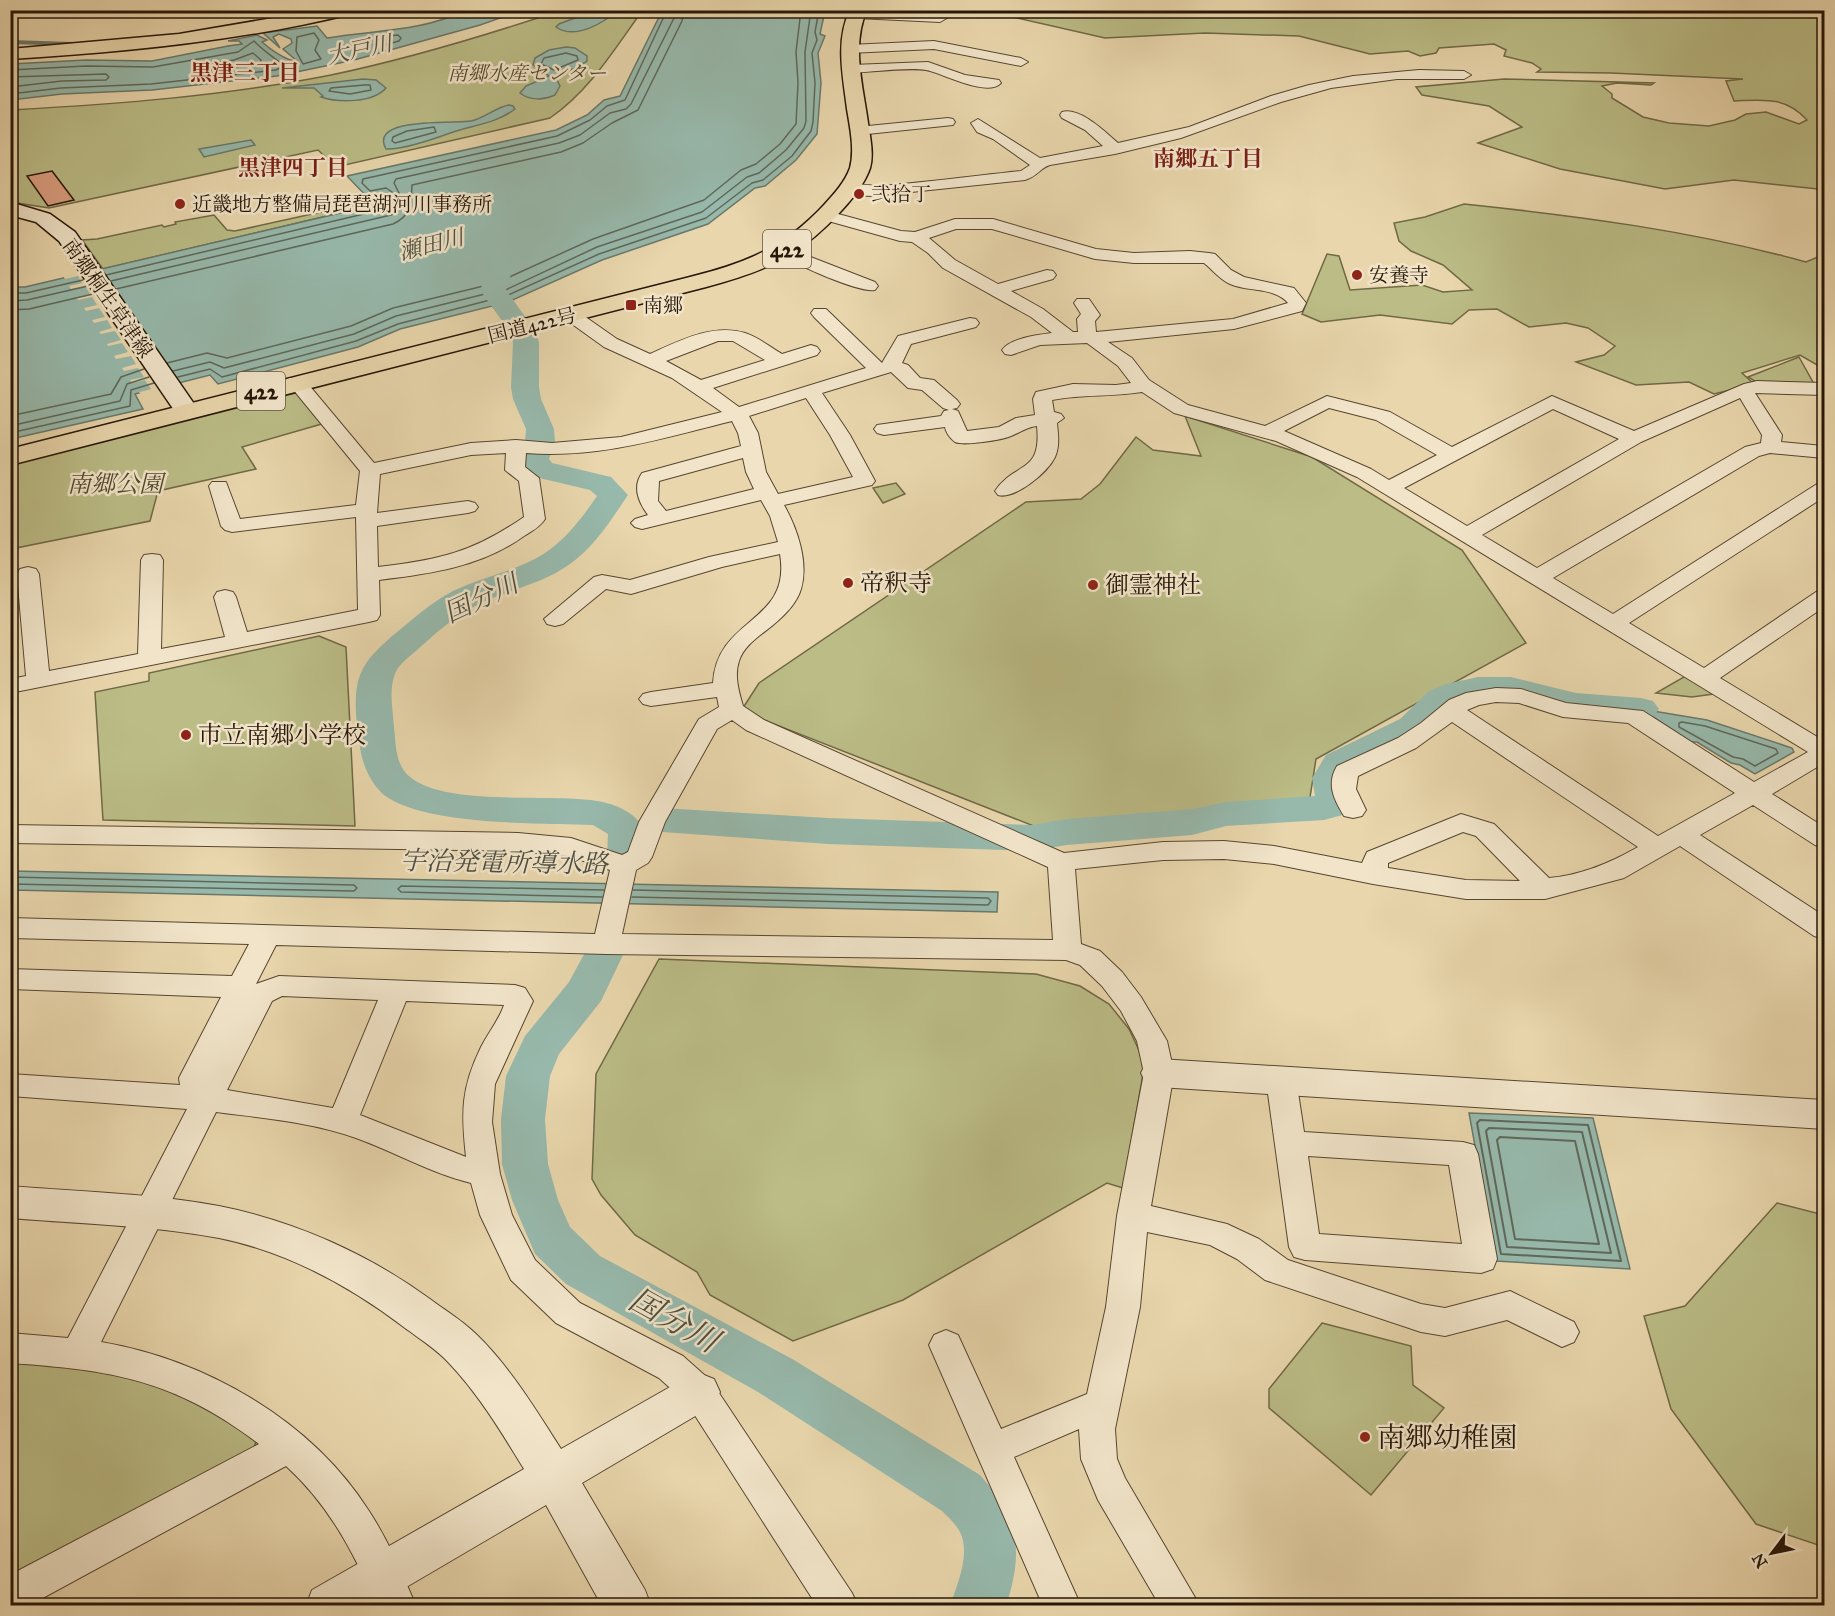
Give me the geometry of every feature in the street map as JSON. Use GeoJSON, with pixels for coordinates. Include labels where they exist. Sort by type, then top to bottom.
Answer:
{"type":"FeatureCollection","features":[{"type":"Feature","properties":{"kind":"main road"},"geometry":{"type":"LineString","coordinates":[[10,54],[108,48],[176,40],[345,10]]}},
{"type":"Feature","properties":{"kind":"main road","name":"国道422号"},"geometry":{"type":"LineString","coordinates":[[10,457],[296,382],[520,328],[750,268],[786,250],[827,216],[849,190],[861,165],[849,43],[858,12]]}},
{"type":"Feature","properties":{"kind":"main road","name":"南郷桐生草津線"},"geometry":{"type":"LineString","coordinates":[[10,208],[32,213],[57,227],[90,270],[188,411]]}},
{"type":"Feature","properties":{"kind":"street"},"geometry":{"type":"LineString","coordinates":[[858,12],[891,31],[934,45],[1022,62]]}},
{"type":"Feature","properties":{"kind":"street"},"geometry":{"type":"LineString","coordinates":[[851,59],[891,31],[940,18]]}},
{"type":"Feature","properties":{"kind":"street"},"geometry":{"type":"LineString","coordinates":[[851,59],[908,72],[928,66],[963,79],[994,83]]}},
{"type":"Feature","properties":{"kind":"street"},"geometry":{"type":"LineString","coordinates":[[978,123],[982,129],[998,136],[1038,164],[1194,130],[1288,95],[1330,84],[1388,75],[1429,73],[1464,75]]}},
{"type":"Feature","properties":{"kind":"street"},"geometry":{"type":"LineString","coordinates":[[1067,115],[1090,126],[1115,149]]}},
{"type":"Feature","properties":{"kind":"street"},"geometry":{"type":"LineString","coordinates":[[858,131],[948,122]]}},
{"type":"Feature","properties":{"kind":"street"},"geometry":{"type":"LineString","coordinates":[[849,190],[873,191],[1025,176],[1035,170],[1038,164]]}},
{"type":"Feature","properties":{"kind":"street"},"geometry":{"type":"LineString","coordinates":[[827,216],[878,230],[916,237],[934,249],[948,264],[1037,313],[1068,337]]}},
{"type":"Feature","properties":{"kind":"street"},"geometry":{"type":"LineString","coordinates":[[916,237],[955,224],[993,224],[1095,254],[1134,258],[1190,256],[1209,258],[1225,274],[1238,281],[1288,292],[1296,303],[1296,307],[1242,322],[1037,340],[1011,350]]}},
{"type":"Feature","properties":{"kind":"street"},"geometry":{"type":"LineString","coordinates":[[786,250],[802,260],[869,286]]}},
{"type":"Feature","properties":{"kind":"street"},"geometry":{"type":"LineString","coordinates":[[996,290],[1047,275]]}},
{"type":"Feature","properties":{"kind":"street"},"geometry":{"type":"LineString","coordinates":[[571,315],[615,345],[673,371],[736,414],[746,425],[756,471],[781,517],[794,570],[790,594],[782,605],[747,634],[730,654],[723,670],[728,700],[755,725],[1061,862],[1168,850],[1225,850],[1275,856],[1460,890],[1545,890],[1586,883],[1615,872],[1824,752],[1706,678],[1364,472],[1282,437],[1181,410],[1144,386],[1125,362],[1089,337],[1086,319],[1091,315],[1083,303]]}},
{"type":"Feature","properties":{"kind":"street"},"geometry":{"type":"LineString","coordinates":[[820,313],[885,368]]}},
{"type":"Feature","properties":{"kind":"street"},"geometry":{"type":"LineString","coordinates":[[885,368],[904,340],[970,323]]}},
{"type":"Feature","properties":{"kind":"street"},"geometry":{"type":"LineString","coordinates":[[650,361],[702,339],[723,334],[737,336],[779,360]]}},
{"type":"Feature","properties":{"kind":"street"},"geometry":{"type":"LineString","coordinates":[[697,387],[811,351]]}},
{"type":"Feature","properties":{"kind":"street"},"geometry":{"type":"LineString","coordinates":[[370,470],[403,461],[471,449],[521,447],[552,449],[621,443],[736,414],[885,368],[901,369],[915,384],[927,384],[951,413],[956,432],[963,438],[1004,432],[1023,422],[1050,419]]}},
{"type":"Feature","properties":{"kind":"street"},"geometry":{"type":"LineString","coordinates":[[10,686],[369,615],[366,515],[370,470],[296,382]]}},
{"type":"Feature","properties":{"kind":"street"},"geometry":{"type":"LineString","coordinates":[[1005,491],[1029,475],[1044,460],[1049,447],[1050,419],[1042,396],[1073,390],[1116,391],[1144,386]]}},
{"type":"Feature","properties":{"kind":"street"},"geometry":{"type":"LineString","coordinates":[[1468,534],[1634,438],[1744,390],[1757,387],[1824,389]]}},
{"type":"Feature","properties":{"kind":"street"},"geometry":{"type":"LineString","coordinates":[[1744,390],[1772,435],[1770,447]]}},
{"type":"Feature","properties":{"kind":"street"},"geometry":{"type":"LineString","coordinates":[[752,449],[649,477],[648,501],[651,520],[769,496],[865,481],[840,435],[811,391]]}},
{"type":"Feature","properties":{"kind":"street"},"geometry":{"type":"LineString","coordinates":[[1266,433],[1327,402],[1383,416],[1451,455]]}},
{"type":"Feature","properties":{"kind":"street"},"geometry":{"type":"LineString","coordinates":[[1391,487],[1552,402],[1634,438]]}},
{"type":"Feature","properties":{"kind":"street"},"geometry":{"type":"LineString","coordinates":[[884,429],[951,413]]}},
{"type":"Feature","properties":{"kind":"street"},"geometry":{"type":"LineString","coordinates":[[368,575],[444,566],[473,557],[509,539],[535,519],[529,478],[515,470],[521,447]]}},
{"type":"Feature","properties":{"kind":"street"},"geometry":{"type":"LineString","coordinates":[[1538,577],[1752,451],[1770,447],[1822,454]]}},
{"type":"Feature","properties":{"kind":"street"},"geometry":{"type":"LineString","coordinates":[[219,486],[232,526],[468,507]]}},
{"type":"Feature","properties":{"kind":"street"},"geometry":{"type":"LineString","coordinates":[[1614,623],[1824,488]]}},
{"type":"Feature","properties":{"kind":"street"},"geometry":{"type":"LineString","coordinates":[[555,619],[602,582],[631,587],[717,562],[788,546]]}},
{"type":"Feature","properties":{"kind":"street"},"geometry":{"type":"LineString","coordinates":[[149,659],[152,560]]}},
{"type":"Feature","properties":{"kind":"street"},"geometry":{"type":"LineString","coordinates":[[28,574],[38,681]]}},
{"type":"Feature","properties":{"kind":"street"},"geometry":{"type":"LineString","coordinates":[[225,597],[238,641]]}},
{"type":"Feature","properties":{"kind":"street"},"geometry":{"type":"LineString","coordinates":[[1706,678],[1824,597]]}},
{"type":"Feature","properties":{"kind":"street"},"geometry":{"type":"LineString","coordinates":[[1353,810],[1343,789],[1346,772],[1407,742],[1452,710],[1474,698],[1496,695],[1521,696],[1563,710],[1634,716],[1824,840]]}},
{"type":"Feature","properties":{"kind":"street"},"geometry":{"type":"LineString","coordinates":[[651,699],[728,700]]}},
{"type":"Feature","properties":{"kind":"street"},"geometry":{"type":"LineString","coordinates":[[10,834],[518,842],[571,846],[624,865],[639,857],[652,822],[708,724],[728,700]]}},
{"type":"Feature","properties":{"kind":"street"},"geometry":{"type":"LineString","coordinates":[[1452,710],[1658,848]]}},
{"type":"Feature","properties":{"kind":"street"},"geometry":{"type":"LineString","coordinates":[[1372,875],[1376,858],[1461,823],[1485,830],[1545,890]]}},
{"type":"Feature","properties":{"kind":"street"},"geometry":{"type":"LineString","coordinates":[[1681,835],[1824,929]]}},
{"type":"Feature","properties":{"kind":"street"},"geometry":{"type":"LineString","coordinates":[[1061,862],[1068,950]]}},
{"type":"Feature","properties":{"kind":"street"},"geometry":{"type":"LineString","coordinates":[[610,931],[624,865]]}},
{"type":"Feature","properties":{"kind":"street"},"geometry":{"type":"LineString","coordinates":[[10,928],[267,935],[610,931],[1068,950],[1090,958],[1112,979],[1131,1004],[1152,1041],[1159,1073],[1133,1216],[1123,1307],[1097,1429],[1099,1459],[1111,1488],[1181,1605]]}},
{"type":"Feature","properties":{"kind":"street"},"geometry":{"type":"LineString","coordinates":[[207,1100],[196,1090],[194,1077],[267,935]]}},
{"type":"Feature","properties":{"kind":"street"},"geometry":{"type":"LineString","coordinates":[[10,979],[241,987]]}},
{"type":"Feature","properties":{"kind":"street"},"geometry":{"type":"LineString","coordinates":[[78,1353],[261,994],[279,986],[515,995],[519,1001],[518,1010],[496,1046],[480,1084],[477,1122],[484,1174],[496,1215],[523,1270],[568,1313],[671,1367],[699,1392],[839,1605]]}},
{"type":"Feature","properties":{"kind":"street"},"geometry":{"type":"LineString","coordinates":[[342,1122],[396,991]]}},
{"type":"Feature","properties":{"kind":"street"},"geometry":{"type":"LineString","coordinates":[[1159,1073],[1824,1115]]}},
{"type":"Feature","properties":{"kind":"street"},"geometry":{"type":"LineString","coordinates":[[1281,1079],[1290,1143],[1305,1247],[1482,1259],[1463,1154],[1290,1143]]}},
{"type":"Feature","properties":{"kind":"street"},"geometry":{"type":"LineString","coordinates":[[10,1085],[207,1100],[277,1108],[342,1122],[395,1139],[447,1164],[484,1174]]}},
{"type":"Feature","properties":{"kind":"street"},"geometry":{"type":"LineString","coordinates":[[10,1203],[149,1214],[219,1223],[276,1239],[359,1274],[407,1304],[466,1351],[517,1416],[628,1605]]}},
{"type":"Feature","properties":{"kind":"street"},"geometry":{"type":"LineString","coordinates":[[1133,1216],[1216,1233],[1248,1249],[1277,1270],[1420,1318],[1444,1322],[1510,1305],[1562,1332]]}},
{"type":"Feature","properties":{"kind":"street"},"geometry":{"type":"LineString","coordinates":[[946,1345],[1062,1605]]}},
{"type":"Feature","properties":{"kind":"street"},"geometry":{"type":"LineString","coordinates":[[10,1348],[78,1353],[132,1363],[173,1376],[228,1403],[290,1446],[320,1474],[350,1513],[390,1590]]}},
{"type":"Feature","properties":{"kind":"street"},"geometry":{"type":"LineString","coordinates":[[329,1605],[390,1590],[553,1477],[699,1392]]}},
{"type":"Feature","properties":{"kind":"street"},"geometry":{"type":"LineString","coordinates":[[992,1449],[1102,1404]]}},
{"type":"Feature","properties":{"kind":"street"},"geometry":{"type":"LineString","coordinates":[[10,1595],[290,1446]]}},
{"type":"Feature","properties":{"kind":"green space"},"geometry":{"type":"Polygon","coordinates":[[[1148,10],[1824,11],[1824,187],[1818,189],[1734,180],[1665,189],[1560,169],[1478,143],[1522,127],[1489,106],[1422,95],[1416,87],[1504,79],[1654,83],[1651,85],[1617,83],[1602,86],[1612,94],[1612,98],[1643,117],[1669,123],[1709,126],[1735,120],[1746,114],[1766,112],[1799,124],[1807,120],[1799,112],[1782,103],[1764,100],[1734,101],[1726,81],[1743,79],[1537,72],[1541,69],[1532,63],[1504,56],[1506,50],[1494,44],[1439,48],[1436,53],[1420,56],[1408,51],[1370,54],[1299,36],[1205,33],[1105,38],[995,13],[966,11],[1091,13],[1148,10]]]}},
{"type":"Feature","properties":{"kind":"green space","name":"南郷水産センター"},"geometry":{"type":"Polygon","coordinates":[[[559,11],[642,11],[589,82],[550,118],[336,167],[318,150],[49,208],[11,202],[11,110],[171,98],[331,75],[474,38],[559,11]]]}},
{"type":"Feature","properties":{"kind":"green space"},"geometry":{"type":"Polygon","coordinates":[[[385,193],[392,199],[390,201],[103,269],[82,240],[162,225],[164,227],[176,224],[175,222],[214,215],[227,230],[235,231],[371,201],[368,198],[385,193]]]}},
{"type":"Feature","properties":{"kind":"green space"},"geometry":{"type":"Polygon","coordinates":[[[1464,204],[1679,233],[1806,262],[1820,256],[1824,257],[1824,369],[1800,355],[1742,373],[1754,384],[1714,394],[1689,382],[1636,385],[1576,362],[1604,355],[1615,346],[1588,328],[1566,323],[1529,327],[1497,309],[1469,310],[1452,324],[1380,315],[1321,322],[1302,314],[1327,254],[1339,256],[1350,290],[1422,285],[1443,292],[1472,290],[1443,265],[1411,251],[1399,241],[1394,223],[1425,217],[1464,204]]]}},
{"type":"Feature","properties":{"kind":"green space"},"geometry":{"type":"Polygon","coordinates":[[[1799,357],[1814,384],[1758,383],[1748,377],[1799,357]]]}},
{"type":"Feature","properties":{"kind":"green space","name":"南郷公園"},"geometry":{"type":"Polygon","coordinates":[[[299,391],[325,423],[242,447],[256,469],[158,491],[150,521],[11,549],[11,464],[299,391]]]}},
{"type":"Feature","properties":{"kind":"green space"},"geometry":{"type":"Polygon","coordinates":[[[1185,416],[1312,457],[1462,550],[1526,643],[1316,759],[1308,810],[1049,832],[741,711],[759,683],[1026,502],[1081,499],[1100,484],[1136,437],[1153,450],[1201,456],[1185,416]]]}},
{"type":"Feature","properties":{"kind":"green space"},"geometry":{"type":"Polygon","coordinates":[[[896,483],[905,494],[883,503],[873,488],[896,483]]]}},
{"type":"Feature","properties":{"kind":"green space","name":"市立南郷小学校"},"geometry":{"type":"Polygon","coordinates":[[[319,636],[346,647],[355,826],[103,820],[95,692],[149,681],[149,673],[319,636]]]}},
{"type":"Feature","properties":{"kind":"green space"},"geometry":{"type":"Polygon","coordinates":[[[1689,674],[1721,693],[1692,697],[1656,693],[1689,674]]]}},
{"type":"Feature","properties":{"kind":"green space"},"geometry":{"type":"Polygon","coordinates":[[[659,959],[1036,974],[1080,986],[1109,1004],[1129,1029],[1145,1063],[1123,1188],[1107,1183],[903,1300],[793,1341],[710,1295],[697,1272],[635,1235],[601,1195],[592,1179],[596,1074],[659,959]]]}},
{"type":"Feature","properties":{"kind":"green space"},"geometry":{"type":"Polygon","coordinates":[[[1777,1203],[1824,1215],[1824,1547],[1756,1524],[1671,1409],[1644,1316],[1685,1306],[1777,1203]]]}},
{"type":"Feature","properties":{"kind":"green space"},"geometry":{"type":"Polygon","coordinates":[[[1322,1323],[1411,1346],[1413,1385],[1444,1408],[1371,1495],[1269,1408],[1269,1389],[1322,1323]]]}},
{"type":"Feature","properties":{"kind":"green space"},"geometry":{"type":"Polygon","coordinates":[[[11,1358],[151,1380],[259,1433],[252,1453],[11,1580],[11,1358]]]}},
{"type":"Feature","properties":{"kind":"water","name":"大戸川"},"geometry":{"type":"Polygon","coordinates":[[[466,10],[520,11],[480,25],[354,60],[277,76],[152,90],[62,94],[11,100],[11,64],[86,60],[152,61],[242,44],[239,41],[228,41],[257,35],[267,40],[262,42],[274,51],[297,61],[283,49],[292,43],[291,39],[279,34],[273,37],[280,48],[263,33],[317,26],[327,38],[432,23],[466,10]]]}},
{"type":"Feature","properties":{"kind":"water","name":"瀬田川"},"geometry":{"type":"Polygon","coordinates":[[[662,11],[825,11],[820,34],[825,36],[818,53],[821,83],[817,134],[796,160],[765,186],[755,188],[708,224],[602,260],[510,301],[519,315],[504,319],[492,306],[400,329],[358,347],[218,384],[210,375],[135,394],[143,409],[11,439],[10,287],[25,287],[387,202],[391,199],[385,193],[368,198],[347,176],[556,130],[587,115],[604,100],[620,96],[662,11]]]}},
{"type":"Feature","properties":{"kind":"water"},"geometry":{"type":"Polygon","coordinates":[[[588,13],[602,13],[608,18],[576,32],[556,27],[559,24],[588,13]]]}},
{"type":"Feature","properties":{"kind":"water"},"geometry":{"type":"Polygon","coordinates":[[[575,48],[587,56],[587,61],[555,76],[560,86],[555,95],[537,99],[520,93],[526,86],[549,76],[533,65],[535,58],[549,50],[575,48]]]}},
{"type":"Feature","properties":{"kind":"water"},"geometry":{"type":"Polygon","coordinates":[[[363,79],[376,80],[386,88],[373,97],[346,101],[321,97],[323,96],[314,88],[282,88],[363,79]]]}},
{"type":"Feature","properties":{"kind":"water"},"geometry":{"type":"Polygon","coordinates":[[[509,105],[515,109],[493,121],[419,144],[386,149],[384,138],[390,131],[401,126],[471,121],[509,105]]]}},
{"type":"Feature","properties":{"kind":"water"},"geometry":{"type":"Polygon","coordinates":[[[251,140],[255,145],[204,157],[199,149],[251,140]]]}},
{"type":"Feature","properties":{"kind":"water"},"geometry":{"type":"Polygon","coordinates":[[[1641,709],[1707,720],[1792,748],[1794,752],[1755,774],[1740,765],[1731,763],[1697,742],[1691,742],[1641,709]]]}},
{"type":"Feature","properties":{"kind":"water","name":"宇治発電所導水路"},"geometry":{"type":"Polygon","coordinates":[[[11,871],[998,892],[997,912],[11,890],[11,871]]]}},
{"type":"Feature","properties":{"kind":"water"},"geometry":{"type":"Polygon","coordinates":[[[1469,1113],[1593,1118],[1630,1269],[1496,1261],[1469,1113]]]}},
{"type":"Feature","properties":{"kind":"pier"},"geometry":{"type":"Polygon","coordinates":[[[101,267],[181,384],[141,395],[139,392],[151,389],[145,380],[132,383],[130,380],[144,377],[138,368],[124,371],[122,368],[136,364],[131,356],[116,359],[114,356],[128,352],[122,343],[108,346],[107,344],[121,340],[115,331],[101,334],[99,332],[112,328],[107,320],[94,323],[92,320],[105,317],[99,308],[86,311],[84,308],[97,305],[92,297],[78,300],[76,298],[90,294],[85,286],[71,289],[69,286],[82,283],[78,276],[65,279],[63,276],[101,267]]]}},
{"type":"Feature","properties":{"kind":"building"},"geometry":{"type":"Polygon","coordinates":[[[52,171],[74,200],[48,206],[27,176],[52,171]]]}},
{"type":"Feature","properties":{"kind":"waterway"},"geometry":{"type":"LineString","coordinates":[[10,42],[73,44]]}},
{"type":"Feature","properties":{"kind":"waterway","name":"国分川"},"geometry":{"type":"LineString","coordinates":[[499,271],[493,290],[523,332],[526,343],[525,387],[527,399],[540,429],[540,442],[534,460],[542,470],[600,483],[613,495],[581,538],[557,559],[527,575],[474,594],[454,604],[428,623],[387,659],[378,673],[374,692],[380,758],[384,770],[397,786],[412,795],[435,801],[462,806],[597,813],[606,816],[624,827],[628,839],[626,856]]}},
{"type":"Feature","properties":{"kind":"waterway"},"geometry":{"type":"LineString","coordinates":[[662,820],[828,831],[1032,838],[1067,832],[1192,822],[1226,814],[1324,808],[1337,804],[1331,789],[1330,778],[1339,763],[1413,727],[1441,699],[1458,692],[1478,688],[1511,688],[1576,704],[1641,709]]}},
{"type":"Feature","properties":{"kind":"waterway","name":"国分川"},"geometry":{"type":"LineString","coordinates":[[603,955],[586,990],[540,1047],[528,1076],[523,1119],[525,1164],[535,1200],[552,1240],[583,1270],[776,1376],[961,1493],[982,1519],[990,1540],[990,1562],[978,1606]]}},
{"type":"Feature","properties":{"kind":"place","name":"弐拾丁"},"geometry":{"type":"Point","coordinates":[859,194]}},
{"type":"Feature","properties":{"kind":"place","name":"近畿地方整備局琵琶湖河川事務所"},"geometry":{"type":"Point","coordinates":[180,204]}},
{"type":"Feature","properties":{"kind":"place","name":"安養寺"},"geometry":{"type":"Point","coordinates":[1357,275]}},
{"type":"Feature","properties":{"kind":"place","name":"南郷"},"geometry":{"type":"Point","coordinates":[631,305]}},
{"type":"Feature","properties":{"kind":"place","name":"帝釈寺"},"geometry":{"type":"Point","coordinates":[848,583]}},
{"type":"Feature","properties":{"kind":"place","name":"御霊神社"},"geometry":{"type":"Point","coordinates":[1093,585]}},
{"type":"Feature","properties":{"kind":"place","name":"市立南郷小学校"},"geometry":{"type":"Point","coordinates":[186,735]}},
{"type":"Feature","properties":{"kind":"place","name":"南郷幼稚園"},"geometry":{"type":"Point","coordinates":[1365,1437]}},
{"type":"Feature","properties":{"kind":"district","name":"黒津三丁目"},"geometry":{"type":"Point","coordinates":[245,72]}},
{"type":"Feature","properties":{"kind":"district","name":"南郷五丁目"},"geometry":{"type":"Point","coordinates":[1208,158]}},
{"type":"Feature","properties":{"kind":"district","name":"黒津四丁目"},"geometry":{"type":"Point","coordinates":[293,167]}}]}
